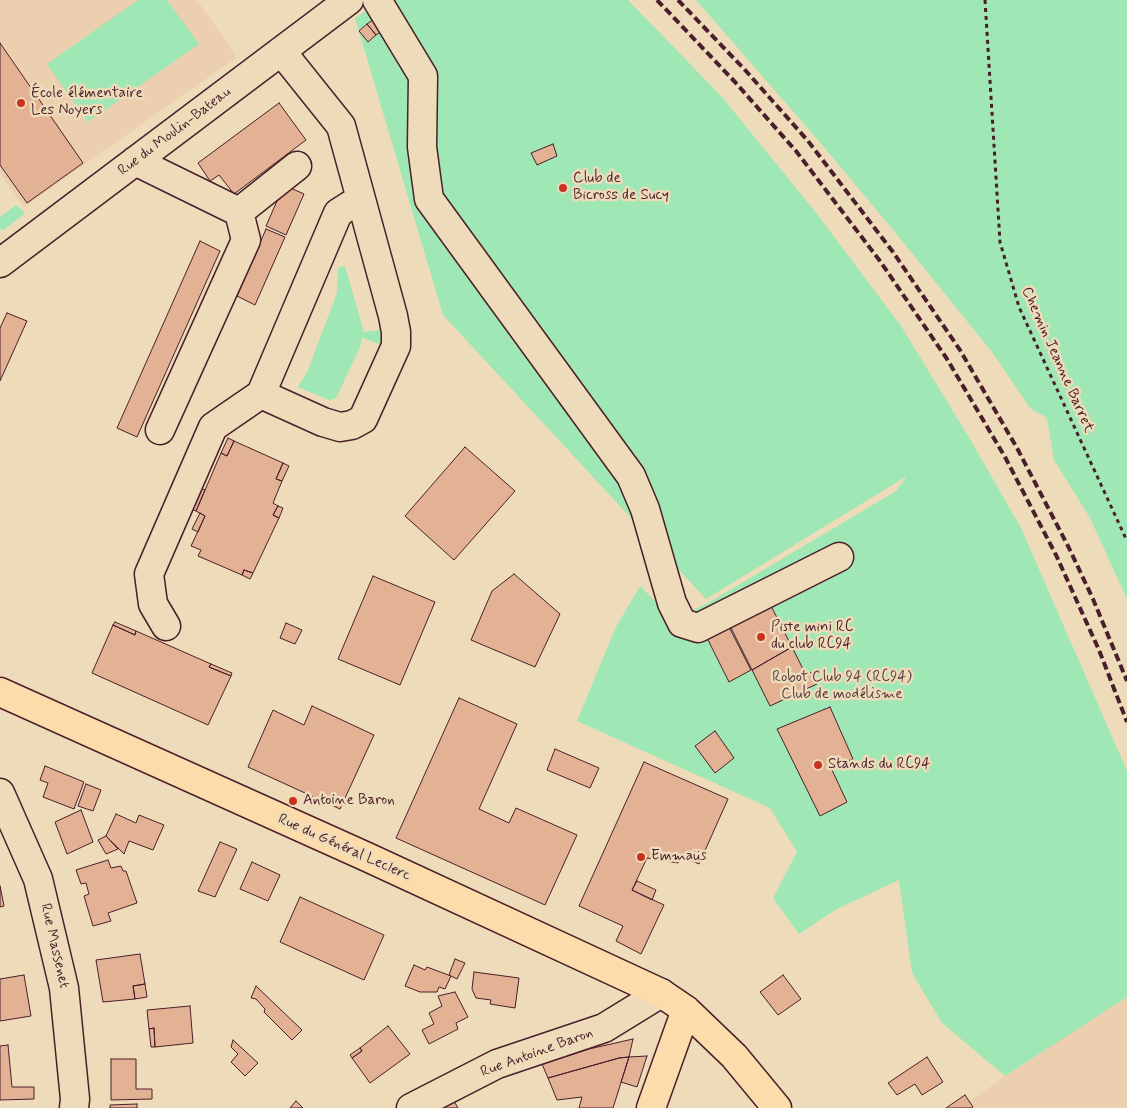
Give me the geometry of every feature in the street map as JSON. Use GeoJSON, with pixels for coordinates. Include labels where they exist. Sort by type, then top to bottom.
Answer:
{"type":"FeatureCollection","features":[{"type":"Feature","properties":{"kind":"main road","name":"Rue du Général Leclerc"},"geometry":{"type":"LineString","coordinates":[[0,692],[367,857],[661,993],[686,1010],[734,1056],[777,1108]]}},
{"type":"Feature","properties":{"kind":"main road"},"geometry":{"type":"LineString","coordinates":[[652,1108],[686,1010]]}},
{"type":"Feature","properties":{"kind":"street","name":"Rue du Moulin-Bateau"},"geometry":{"type":"LineString","coordinates":[[0,263],[349,0]]}},
{"type":"Feature","properties":{"kind":"street"},"geometry":{"type":"LineString","coordinates":[[377,0],[423,76],[422,147],[429,199],[631,476],[645,510],[672,603],[682,623],[698,628],[839,556]]}},
{"type":"Feature","properties":{"kind":"street"},"geometry":{"type":"LineString","coordinates":[[261,394],[340,428],[352,425],[363,419],[396,346],[396,332],[341,126],[314,95],[282,51]]}},
{"type":"Feature","properties":{"kind":"street"},"geometry":{"type":"LineString","coordinates":[[135,161],[240,212]]}},
{"type":"Feature","properties":{"kind":"street"},"geometry":{"type":"LineString","coordinates":[[240,212],[297,166]]}},
{"type":"Feature","properties":{"kind":"street"},"geometry":{"type":"LineString","coordinates":[[166,626],[153,604],[149,574],[213,427],[261,394],[338,213],[360,199]]}},
{"type":"Feature","properties":{"kind":"street"},"geometry":{"type":"LineString","coordinates":[[160,430],[246,240],[240,212]]}},
{"type":"Feature","properties":{"kind":"street","name":"Rue Massenet"},"geometry":{"type":"LineString","coordinates":[[0,793],[38,879],[64,988],[75,1099],[74,1108]]}},
{"type":"Feature","properties":{"kind":"street","name":"Rue Antoine Baron"},"geometry":{"type":"LineString","coordinates":[[411,1108],[497,1064],[604,1028],[661,993]]}},
{"type":"Feature","properties":{"kind":"path","name":"Chemin Jeanne Barret"},"geometry":{"type":"LineString","coordinates":[[985,0],[1000,242],[1019,307],[1127,541]]}},
{"type":"Feature","properties":{"kind":"shaded area"},"geometry":{"type":"Polygon","coordinates":[[[0,0],[197,0],[237,57],[24,207],[0,173],[0,0]]]}},
{"type":"Feature","properties":{"kind":"shaded area"},"geometry":{"type":"Polygon","coordinates":[[[1127,997],[1127,1108],[961,1108],[1005,1076],[1127,997]]]}},
{"type":"Feature","properties":{"kind":"green space"},"geometry":{"type":"Polygon","coordinates":[[[138,0],[167,0],[199,44],[88,122],[47,64],[138,0]]]}},
{"type":"Feature","properties":{"kind":"green space","name":"Robot Club 94 (RC94) Club de modélisme"},"geometry":{"type":"Polygon","coordinates":[[[383,0],[628,0],[722,97],[817,214],[901,326],[970,439],[1021,528],[1127,771],[1127,997],[1005,1076],[942,1023],[912,973],[899,880],[837,909],[799,934],[773,898],[797,852],[770,808],[577,721],[616,627],[640,586],[673,619],[708,603],[896,491],[907,476],[706,599],[443,315],[355,18],[383,0]]]}},
{"type":"Feature","properties":{"kind":"green space"},"geometry":{"type":"Polygon","coordinates":[[[696,0],[1127,0],[1127,599],[1090,518],[1054,460],[1047,418],[1030,408],[992,352],[890,226],[696,0]]]}},
{"type":"Feature","properties":{"kind":"green space"},"geometry":{"type":"Polygon","coordinates":[[[16,205],[25,213],[4,230],[0,229],[0,217],[16,205]]]}},
{"type":"Feature","properties":{"kind":"green space"},"geometry":{"type":"Polygon","coordinates":[[[345,266],[364,332],[384,329],[383,345],[362,338],[360,347],[338,394],[335,399],[329,400],[298,387],[308,370],[337,293],[338,268],[345,266]]]}},
{"type":"Feature","properties":{"kind":"building"},"geometry":{"type":"Polygon","coordinates":[[[374,19],[382,31],[376,35],[367,24],[374,19]]]}},
{"type":"Feature","properties":{"kind":"building"},"geometry":{"type":"Polygon","coordinates":[[[367,24],[376,35],[368,42],[359,31],[367,24]]]}},
{"type":"Feature","properties":{"kind":"building","name":"École élémentaire Les Noyers"},"geometry":{"type":"Polygon","coordinates":[[[0,43],[83,163],[27,203],[0,165],[0,43]]]}},
{"type":"Feature","properties":{"kind":"building"},"geometry":{"type":"Polygon","coordinates":[[[279,103],[306,140],[234,194],[219,175],[210,181],[198,163],[279,103]]]}},
{"type":"Feature","properties":{"kind":"building"},"geometry":{"type":"Polygon","coordinates":[[[553,144],[557,156],[537,165],[531,153],[553,144]]]}},
{"type":"Feature","properties":{"kind":"building"},"geometry":{"type":"Polygon","coordinates":[[[284,185],[304,194],[286,235],[266,226],[284,185]]]}},
{"type":"Feature","properties":{"kind":"building"},"geometry":{"type":"Polygon","coordinates":[[[266,229],[285,237],[255,305],[237,296],[266,229]]]}},
{"type":"Feature","properties":{"kind":"building"},"geometry":{"type":"Polygon","coordinates":[[[200,241],[220,251],[137,437],[117,428],[200,241]]]}},
{"type":"Feature","properties":{"kind":"building"},"geometry":{"type":"Polygon","coordinates":[[[7,313],[27,321],[0,381],[0,328],[7,313]]]}},
{"type":"Feature","properties":{"kind":"building"},"geometry":{"type":"Polygon","coordinates":[[[228,438],[234,441],[227,456],[221,453],[228,438]]]}},
{"type":"Feature","properties":{"kind":"building"},"geometry":{"type":"Polygon","coordinates":[[[234,441],[283,463],[276,479],[282,481],[273,503],[278,506],[273,515],[279,518],[253,573],[244,570],[242,575],[198,556],[201,550],[191,546],[205,516],[196,511],[221,453],[227,456],[234,441]]]}},
{"type":"Feature","properties":{"kind":"building"},"geometry":{"type":"Polygon","coordinates":[[[465,447],[515,491],[454,560],[405,516],[465,447]]]}},
{"type":"Feature","properties":{"kind":"building"},"geometry":{"type":"Polygon","coordinates":[[[283,463],[289,466],[282,481],[276,479],[283,463]]]}},
{"type":"Feature","properties":{"kind":"building"},"geometry":{"type":"Polygon","coordinates":[[[201,488],[205,490],[196,511],[191,509],[201,488]]]}},
{"type":"Feature","properties":{"kind":"building"},"geometry":{"type":"Polygon","coordinates":[[[278,506],[283,508],[279,518],[273,515],[278,506]]]}},
{"type":"Feature","properties":{"kind":"building"},"geometry":{"type":"Polygon","coordinates":[[[200,513],[205,516],[198,532],[192,529],[200,513]]]}},
{"type":"Feature","properties":{"kind":"building"},"geometry":{"type":"Polygon","coordinates":[[[244,570],[253,573],[250,579],[242,575],[244,570]]]}},
{"type":"Feature","properties":{"kind":"building"},"geometry":{"type":"Polygon","coordinates":[[[514,574],[560,614],[535,667],[471,640],[492,591],[514,574]]]}},
{"type":"Feature","properties":{"kind":"building"},"geometry":{"type":"Polygon","coordinates":[[[373,576],[435,602],[400,685],[338,659],[373,576]]]}},
{"type":"Feature","properties":{"kind":"building","name":"Piste mini RC du club RC94"},"geometry":{"type":"Polygon","coordinates":[[[770,604],[792,647],[752,670],[730,626],[770,604]]]}},
{"type":"Feature","properties":{"kind":"building"},"geometry":{"type":"Polygon","coordinates":[[[115,622],[136,631],[135,635],[113,625],[115,622]]]}},
{"type":"Feature","properties":{"kind":"building"},"geometry":{"type":"Polygon","coordinates":[[[286,623],[302,630],[295,644],[280,638],[286,623]]]}},
{"type":"Feature","properties":{"kind":"building"},"geometry":{"type":"Polygon","coordinates":[[[113,625],[135,635],[136,631],[211,664],[209,667],[231,676],[208,725],[92,673],[113,625]]]}},
{"type":"Feature","properties":{"kind":"building"},"geometry":{"type":"Polygon","coordinates":[[[729,627],[751,670],[729,682],[707,638],[729,627]]]}},
{"type":"Feature","properties":{"kind":"building"},"geometry":{"type":"Polygon","coordinates":[[[792,647],[806,675],[811,672],[817,684],[770,706],[752,670],[792,647]]]}},
{"type":"Feature","properties":{"kind":"building"},"geometry":{"type":"Polygon","coordinates":[[[211,664],[232,673],[231,676],[209,667],[211,664]]]}},
{"type":"Feature","properties":{"kind":"building"},"geometry":{"type":"Polygon","coordinates":[[[459,698],[517,724],[479,809],[509,823],[516,808],[577,835],[545,905],[396,838],[459,698]]]}},
{"type":"Feature","properties":{"kind":"building"},"geometry":{"type":"Polygon","coordinates":[[[312,706],[374,735],[340,809],[248,767],[273,710],[304,725],[312,706]]]}},
{"type":"Feature","properties":{"kind":"building","name":"Stands du RC94"},"geometry":{"type":"Polygon","coordinates":[[[830,707],[853,759],[832,770],[847,802],[820,816],[777,729],[830,707]]]}},
{"type":"Feature","properties":{"kind":"building"},"geometry":{"type":"Polygon","coordinates":[[[715,731],[734,758],[715,773],[695,746],[715,731]]]}},
{"type":"Feature","properties":{"kind":"building"},"geometry":{"type":"Polygon","coordinates":[[[555,749],[599,768],[590,788],[547,770],[555,749]]]}},
{"type":"Feature","properties":{"kind":"building","name":"Emmaüs"},"geometry":{"type":"Polygon","coordinates":[[[644,762],[728,799],[699,864],[681,856],[678,863],[647,858],[632,890],[664,905],[641,954],[616,941],[623,926],[579,906],[644,762]]]}},
{"type":"Feature","properties":{"kind":"building"},"geometry":{"type":"Polygon","coordinates":[[[45,766],[84,782],[74,809],[43,797],[48,783],[40,780],[45,766]]]}},
{"type":"Feature","properties":{"kind":"building"},"geometry":{"type":"Polygon","coordinates":[[[86,784],[101,790],[93,811],[78,806],[86,784]]]}},
{"type":"Feature","properties":{"kind":"building"},"geometry":{"type":"Polygon","coordinates":[[[81,810],[93,842],[67,854],[55,822],[81,810]]]}},
{"type":"Feature","properties":{"kind":"building"},"geometry":{"type":"Polygon","coordinates":[[[116,814],[136,823],[139,815],[164,825],[153,850],[129,841],[124,854],[106,836],[116,814]]]}},
{"type":"Feature","properties":{"kind":"building"},"geometry":{"type":"Polygon","coordinates":[[[106,836],[118,849],[106,854],[98,840],[106,836]]]}},
{"type":"Feature","properties":{"kind":"building"},"geometry":{"type":"Polygon","coordinates":[[[220,842],[237,849],[215,897],[198,891],[220,842]]]}},
{"type":"Feature","properties":{"kind":"building"},"geometry":{"type":"Polygon","coordinates":[[[108,860],[111,868],[121,866],[123,871],[126,871],[137,903],[108,913],[111,921],[93,926],[84,896],[89,894],[86,883],[81,884],[76,870],[108,860]]]}},
{"type":"Feature","properties":{"kind":"building"},"geometry":{"type":"Polygon","coordinates":[[[252,862],[280,875],[268,901],[240,889],[252,862]]]}},
{"type":"Feature","properties":{"kind":"building"},"geometry":{"type":"Polygon","coordinates":[[[637,881],[656,890],[652,900],[632,890],[637,881]]]}},
{"type":"Feature","properties":{"kind":"building"},"geometry":{"type":"Polygon","coordinates":[[[0,886],[4,906],[0,907],[0,886]]]}},
{"type":"Feature","properties":{"kind":"building"},"geometry":{"type":"Polygon","coordinates":[[[300,897],[384,935],[364,980],[280,942],[300,897]]]}},
{"type":"Feature","properties":{"kind":"building"},"geometry":{"type":"Polygon","coordinates":[[[140,954],[145,984],[133,986],[135,999],[103,1002],[96,960],[140,954]]]}},
{"type":"Feature","properties":{"kind":"building"},"geometry":{"type":"Polygon","coordinates":[[[455,959],[465,963],[457,979],[449,975],[455,959]]]}},
{"type":"Feature","properties":{"kind":"building"},"geometry":{"type":"Polygon","coordinates":[[[414,965],[425,970],[427,967],[451,976],[445,989],[439,987],[437,992],[420,992],[405,986],[414,965]]]}},
{"type":"Feature","properties":{"kind":"building"},"geometry":{"type":"Polygon","coordinates":[[[474,972],[519,978],[515,1008],[490,1004],[491,1000],[476,998],[472,989],[474,972]]]}},
{"type":"Feature","properties":{"kind":"building"},"geometry":{"type":"Polygon","coordinates":[[[24,975],[31,1016],[0,1021],[0,979],[24,975]]]}},
{"type":"Feature","properties":{"kind":"building"},"geometry":{"type":"Polygon","coordinates":[[[783,975],[801,999],[778,1015],[760,992],[783,975]]]}},
{"type":"Feature","properties":{"kind":"building"},"geometry":{"type":"Polygon","coordinates":[[[145,984],[147,997],[135,999],[133,986],[145,984]]]}},
{"type":"Feature","properties":{"kind":"building"},"geometry":{"type":"Polygon","coordinates":[[[256,986],[302,1030],[292,1040],[264,1012],[265,1009],[256,999],[251,998],[256,986]]]}},
{"type":"Feature","properties":{"kind":"building"},"geometry":{"type":"Polygon","coordinates":[[[455,992],[468,1017],[456,1023],[458,1029],[429,1044],[422,1030],[434,1024],[429,1013],[442,1006],[438,996],[455,992]]]}},
{"type":"Feature","properties":{"kind":"building"},"geometry":{"type":"Polygon","coordinates":[[[190,1006],[193,1043],[155,1047],[154,1028],[149,1029],[147,1010],[190,1006]]]}},
{"type":"Feature","properties":{"kind":"building"},"geometry":{"type":"Polygon","coordinates":[[[388,1026],[410,1054],[370,1083],[352,1058],[362,1051],[360,1048],[388,1026]]]}},
{"type":"Feature","properties":{"kind":"building"},"geometry":{"type":"Polygon","coordinates":[[[154,1028],[155,1047],[151,1047],[149,1029],[154,1028]]]}},
{"type":"Feature","properties":{"kind":"building"},"geometry":{"type":"Polygon","coordinates":[[[633,1039],[629,1057],[619,1058],[548,1078],[542,1064],[589,1049],[633,1039]]]}},
{"type":"Feature","properties":{"kind":"building"},"geometry":{"type":"Polygon","coordinates":[[[233,1040],[258,1063],[245,1076],[231,1062],[238,1054],[231,1047],[233,1040]]]}},
{"type":"Feature","properties":{"kind":"building"},"geometry":{"type":"Polygon","coordinates":[[[8,1045],[12,1087],[34,1087],[34,1099],[0,1100],[0,1046],[8,1045]]]}},
{"type":"Feature","properties":{"kind":"building"},"geometry":{"type":"Polygon","coordinates":[[[360,1048],[362,1051],[352,1058],[350,1055],[360,1048]]]}},
{"type":"Feature","properties":{"kind":"building"},"geometry":{"type":"Polygon","coordinates":[[[647,1056],[637,1087],[621,1082],[629,1057],[647,1056]]]}},
{"type":"Feature","properties":{"kind":"building"},"geometry":{"type":"Polygon","coordinates":[[[629,1057],[613,1108],[579,1108],[582,1097],[557,1100],[548,1078],[619,1058],[629,1057]]]}},
{"type":"Feature","properties":{"kind":"building"},"geometry":{"type":"Polygon","coordinates":[[[927,1057],[943,1082],[922,1095],[915,1084],[897,1095],[888,1083],[927,1057]]]}},
{"type":"Feature","properties":{"kind":"building"},"geometry":{"type":"Polygon","coordinates":[[[111,1059],[136,1059],[136,1089],[152,1089],[152,1099],[111,1100],[111,1059]]]}},
{"type":"Feature","properties":{"kind":"building"},"geometry":{"type":"Polygon","coordinates":[[[965,1095],[973,1107],[946,1108],[965,1095]]]}},
{"type":"Feature","properties":{"kind":"building"},"geometry":{"type":"Polygon","coordinates":[[[296,1101],[303,1108],[290,1108],[296,1101]]]}},
{"type":"Feature","properties":{"kind":"building"},"geometry":{"type":"Polygon","coordinates":[[[454,1101],[458,1108],[442,1108],[454,1101]]]}},
{"type":"Feature","properties":{"kind":"building"},"geometry":{"type":"Polygon","coordinates":[[[137,1104],[137,1108],[110,1108],[110,1105],[137,1104]]]}},
{"type":"Feature","properties":{"kind":"railway"},"geometry":{"type":"LineString","coordinates":[[657,0],[735,82],[796,151],[880,261],[947,359],[1005,457],[1056,555],[1099,650],[1127,722]]}},
{"type":"Feature","properties":{"kind":"railway"},"geometry":{"type":"LineString","coordinates":[[678,0],[746,71],[808,141],[893,252],[960,350],[1017,448],[1069,548],[1093,599],[1127,681]]}},
{"type":"Feature","properties":{"kind":"place","name":"École élémentaire Les Noyers"},"geometry":{"type":"Point","coordinates":[21,103]}},
{"type":"Feature","properties":{"kind":"place","name":"Club de Bicross de Sucy"},"geometry":{"type":"Point","coordinates":[563,188]}},
{"type":"Feature","properties":{"kind":"place","name":"Piste mini RC du club RC94"},"geometry":{"type":"Point","coordinates":[761,637]}},
{"type":"Feature","properties":{"kind":"place","name":"Stands du RC94"},"geometry":{"type":"Point","coordinates":[818,765]}},
{"type":"Feature","properties":{"kind":"place","name":"Antoine Baron"},"geometry":{"type":"Point","coordinates":[293,801]}},
{"type":"Feature","properties":{"kind":"place","name":"Emmaüs"},"geometry":{"type":"Point","coordinates":[641,857]}}]}
